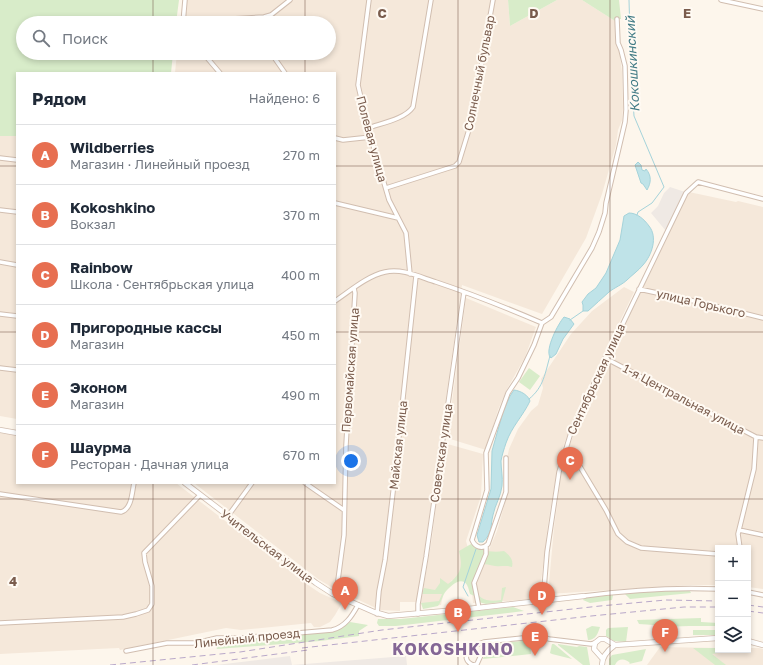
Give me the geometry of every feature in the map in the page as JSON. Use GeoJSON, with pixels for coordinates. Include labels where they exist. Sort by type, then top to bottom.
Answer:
{"type":"FeatureCollection","features":[{"type":"Feature","properties":{"kind":"street"},"geometry":{"type":"LineString","coordinates":[[184,16],[185,0]]}},
{"type":"Feature","properties":{"kind":"street"},"geometry":{"type":"LineString","coordinates":[[271,15],[290,0]]}},
{"type":"Feature","properties":{"kind":"street","name":"Полевая улица"},"geometry":{"type":"LineString","coordinates":[[369,0],[358,85],[368,128],[391,205],[406,233],[410,274]]}},
{"type":"Feature","properties":{"kind":"street"},"geometry":{"type":"LineString","coordinates":[[368,128],[404,115],[410,112],[413,107],[431,0]]}},
{"type":"Feature","properties":{"kind":"street","name":"Солнечный бульвар"},"geometry":{"type":"LineString","coordinates":[[386,188],[455,166],[459,162],[472,123],[493,0]]}},
{"type":"Feature","properties":{"kind":"street"},"geometry":{"type":"LineString","coordinates":[[721,0],[763,9]]}},
{"type":"Feature","properties":{"kind":"street"},"geometry":{"type":"LineString","coordinates":[[485,546],[476,546],[472,540],[486,494],[486,453],[508,393],[518,378],[534,346],[542,323],[551,317],[566,293],[598,237],[605,213],[625,122],[626,110],[625,66],[622,52],[618,43],[617,19]]}},
{"type":"Feature","properties":{"kind":"street"},"geometry":{"type":"LineString","coordinates":[[209,60],[219,72]]}},
{"type":"Feature","properties":{"kind":"street"},"geometry":{"type":"LineString","coordinates":[[276,60],[284,72]]}},
{"type":"Feature","properties":{"kind":"street"},"geometry":{"type":"LineString","coordinates":[[336,138],[343,140],[371,137]]}},
{"type":"Feature","properties":{"kind":"street"},"geometry":{"type":"LineString","coordinates":[[0,158],[16,160]]}},
{"type":"Feature","properties":{"kind":"street","name":"Сентябрьская улица"},"geometry":{"type":"LineString","coordinates":[[543,601],[550,529],[562,460],[572,429],[686,193],[698,182],[763,199]]}},
{"type":"Feature","properties":{"kind":"street"},"geometry":{"type":"LineString","coordinates":[[336,203],[398,218]]}},
{"type":"Feature","properties":{"kind":"street"},"geometry":{"type":"LineString","coordinates":[[0,210],[16,212]]}},
{"type":"Feature","properties":{"kind":"street"},"geometry":{"type":"LineString","coordinates":[[0,262],[16,265]]}},
{"type":"Feature","properties":{"kind":"street"},"geometry":{"type":"LineString","coordinates":[[336,300],[374,276],[387,272],[399,272],[410,274],[464,292],[542,323]]}},
{"type":"Feature","properties":{"kind":"street","name":"Майская улица"},"geometry":{"type":"LineString","coordinates":[[378,614],[379,591],[385,560],[393,492],[416,276]]}},
{"type":"Feature","properties":{"kind":"street","name":"Первомайская улица"},"geometry":{"type":"LineString","coordinates":[[336,595],[344,535],[346,445],[355,293],[354,288]]}},
{"type":"Feature","properties":{"kind":"street","name":"улица Горького"},"geometry":{"type":"LineString","coordinates":[[639,289],[763,318]]}},
{"type":"Feature","properties":{"kind":"street","name":"Советская улица"},"geometry":{"type":"LineString","coordinates":[[418,614],[418,604],[464,292]]}},
{"type":"Feature","properties":{"kind":"street"},"geometry":{"type":"LineString","coordinates":[[0,314],[16,316]]}},
{"type":"Feature","properties":{"kind":"street","name":"1-я Центральная улица"},"geometry":{"type":"LineString","coordinates":[[606,358],[756,437],[763,438]]}},
{"type":"Feature","properties":{"kind":"street"},"geometry":{"type":"LineString","coordinates":[[0,368],[16,370]]}},
{"type":"Feature","properties":{"kind":"street"},"geometry":{"type":"LineString","coordinates":[[0,430],[16,433]]}},
{"type":"Feature","properties":{"kind":"street"},"geometry":{"type":"LineString","coordinates":[[739,545],[738,537],[739,530],[754,469],[756,437]]}},
{"type":"Feature","properties":{"kind":"street"},"geometry":{"type":"LineString","coordinates":[[479,608],[474,583],[486,554],[485,546],[505,497],[507,481],[505,466],[506,458]]}},
{"type":"Feature","properties":{"kind":"street"},"geometry":{"type":"LineString","coordinates":[[562,460],[580,465],[618,534],[627,542],[641,548],[715,554]]}},
{"type":"Feature","properties":{"kind":"street"},"geometry":{"type":"LineString","coordinates":[[0,494],[121,512],[126,510],[129,505],[134,484]]}},
{"type":"Feature","properties":{"kind":"street","name":"Учительская улица"},"geometry":{"type":"LineString","coordinates":[[186,484],[306,576],[336,595],[378,614],[394,616],[418,614],[584,596]]}},
{"type":"Feature","properties":{"kind":"street"},"geometry":{"type":"LineString","coordinates":[[228,516],[251,484]]}},
{"type":"Feature","properties":{"kind":"street"},"geometry":{"type":"LineString","coordinates":[[306,484],[344,510]]}},
{"type":"Feature","properties":{"kind":"street"},"geometry":{"type":"LineString","coordinates":[[0,623],[122,617],[145,612],[151,606],[152,586],[144,553],[200,495]]}},
{"type":"Feature","properties":{"kind":"street"},"geometry":{"type":"LineString","coordinates":[[739,530],[763,535]]}},
{"type":"Feature","properties":{"kind":"street"},"geometry":{"type":"LineString","coordinates":[[584,596],[633,590],[687,588],[715,590]]}},
{"type":"Feature","properties":{"kind":"street"},"geometry":{"type":"LineString","coordinates":[[751,593],[763,595]]}},
{"type":"Feature","properties":{"kind":"street","name":"Линейный проезд"},"geometry":{"type":"LineString","coordinates":[[126,651],[167,643],[196,643],[217,638],[241,638],[332,630],[346,623],[358,605]]}},
{"type":"Feature","properties":{"kind":"street"},"geometry":{"type":"LineString","coordinates":[[455,650],[468,648],[479,643],[540,637],[593,645]]}},
{"type":"Feature","properties":{"kind":"street"},"geometry":{"type":"LineString","coordinates":[[593,645],[602,638],[615,645],[715,638]]}},
{"type":"Feature","properties":{"kind":"street"},"geometry":{"type":"LineString","coordinates":[[468,648],[466,657],[467,661],[473,665],[477,664],[480,662],[487,642]]}},
{"type":"Feature","properties":{"kind":"street"},"geometry":{"type":"LineString","coordinates":[[610,643],[610,649]]}},
{"type":"Feature","properties":{"kind":"street"},"geometry":{"type":"LineString","coordinates":[[751,643],[763,645]]}},
{"type":"Feature","properties":{"kind":"street"},"geometry":{"type":"LineString","coordinates":[[593,645],[595,652],[602,656]]}},
{"type":"Feature","properties":{"kind":"street"},"geometry":{"type":"LineString","coordinates":[[602,656],[609,652],[615,645]]}},
{"type":"Feature","properties":{"kind":"street"},"geometry":{"type":"LineString","coordinates":[[602,656],[602,665]]}},
{"type":"Feature","properties":{"kind":"shaded area"},"geometry":{"type":"Polygon","coordinates":[[[183,0],[508,0],[510,26],[557,0],[582,0],[615,21],[616,45],[619,48],[622,72],[623,108],[622,120],[618,130],[616,145],[602,194],[586,238],[542,314],[462,285],[417,602],[400,602],[400,611],[380,610],[333,588],[318,579],[195,484],[336,484],[336,72],[175,72],[176,60],[336,60],[336,16],[181,16],[183,0]]]}},
{"type":"Feature","properties":{"kind":"shaded area"},"geometry":{"type":"Polygon","coordinates":[[[0,136],[16,136],[16,419],[0,416],[0,136]]]}},
{"type":"Feature","properties":{"kind":"shaded area"},"geometry":{"type":"Polygon","coordinates":[[[670,187],[685,192],[666,231],[651,213],[658,206],[664,193],[670,187]]]}},
{"type":"Feature","properties":{"kind":"shaded area"},"geometry":{"type":"Polygon","coordinates":[[[689,192],[763,207],[763,589],[751,587],[751,545],[715,545],[715,585],[692,585],[548,594],[554,528],[562,469],[578,422],[689,192]]]}},
{"type":"Feature","properties":{"kind":"shaded area"},"geometry":{"type":"Polygon","coordinates":[[[624,287],[634,292],[574,417],[559,458],[548,524],[539,599],[473,603],[471,581],[452,580],[444,590],[441,605],[422,606],[421,602],[432,538],[444,443],[483,454],[481,496],[466,541],[468,548],[488,552],[497,531],[505,503],[508,483],[506,463],[509,449],[518,429],[531,411],[538,405],[543,388],[541,379],[571,334],[592,311],[624,287]]]}},
{"type":"Feature","properties":{"kind":"shaded area"},"geometry":{"type":"Polygon","coordinates":[[[466,298],[536,327],[525,357],[506,391],[498,410],[486,450],[447,438],[466,298]]]}},
{"type":"Feature","properties":{"kind":"shaded area"},"geometry":{"type":"Polygon","coordinates":[[[0,433],[16,435],[16,484],[177,484],[311,587],[320,593],[342,603],[330,622],[320,627],[314,627],[311,623],[241,630],[226,628],[120,650],[119,648],[0,654],[0,433]]]}},
{"type":"Feature","properties":{"kind":"shaded area"},"geometry":{"type":"Polygon","coordinates":[[[660,647],[715,648],[715,653],[751,653],[751,648],[763,649],[763,665],[647,665],[660,647]]]}},
{"type":"Feature","properties":{"kind":"shaded area"},"geometry":{"type":"Polygon","coordinates":[[[290,656],[292,665],[216,665],[290,656]]]}},
{"type":"Feature","properties":{"kind":"shaded area"},"geometry":{"type":"Polygon","coordinates":[[[406,656],[407,665],[292,665],[406,656]]]}},
{"type":"Feature","properties":{"kind":"green space"},"geometry":{"type":"Polygon","coordinates":[[[0,0],[179,0],[177,16],[16,16],[16,60],[172,60],[171,72],[16,72],[16,136],[0,136],[0,0]]]}},
{"type":"Feature","properties":{"kind":"green space"},"geometry":{"type":"Polygon","coordinates":[[[508,0],[557,0],[510,26],[508,0]]]}},
{"type":"Feature","properties":{"kind":"green space"},"geometry":{"type":"Polygon","coordinates":[[[582,0],[619,0],[621,19],[617,19],[615,21],[582,0]]]}},
{"type":"Feature","properties":{"kind":"green space"},"geometry":{"type":"Polygon","coordinates":[[[529,368],[540,376],[530,390],[519,382],[529,368]]]}},
{"type":"Feature","properties":{"kind":"green space"},"geometry":{"type":"Polygon","coordinates":[[[471,544],[487,551],[504,551],[511,558],[512,567],[486,564],[481,565],[476,582],[476,589],[480,597],[491,601],[501,600],[502,588],[506,587],[502,602],[486,604],[479,602],[479,598],[470,594],[467,585],[461,581],[448,589],[438,606],[423,609],[421,603],[439,601],[442,594],[422,594],[424,588],[435,590],[440,583],[440,578],[448,584],[456,577],[461,566],[459,551],[471,544]]]}},
{"type":"Feature","properties":{"kind":"green space"},"geometry":{"type":"Polygon","coordinates":[[[666,590],[690,591],[691,593],[630,599],[625,594],[666,590]]]}},
{"type":"Feature","properties":{"kind":"green space"},"geometry":{"type":"Polygon","coordinates":[[[613,595],[612,600],[590,603],[583,600],[584,598],[613,595]]]}},
{"type":"Feature","properties":{"kind":"green space"},"geometry":{"type":"Polygon","coordinates":[[[513,607],[524,611],[396,626],[379,626],[377,623],[378,619],[401,619],[513,607]]]}},
{"type":"Feature","properties":{"kind":"green space"},"geometry":{"type":"Polygon","coordinates":[[[701,618],[701,622],[715,623],[715,626],[663,627],[639,624],[637,620],[701,618]]]}},
{"type":"Feature","properties":{"kind":"green space"},"geometry":{"type":"Polygon","coordinates":[[[350,622],[368,625],[359,631],[359,636],[320,641],[217,649],[214,642],[222,640],[242,640],[332,632],[350,622]]]}},
{"type":"Feature","properties":{"kind":"green space"},"geometry":{"type":"Polygon","coordinates":[[[592,626],[600,627],[595,637],[588,640],[586,629],[592,626]]]}},
{"type":"Feature","properties":{"kind":"green space"},"geometry":{"type":"Polygon","coordinates":[[[628,627],[626,642],[614,641],[606,636],[606,630],[608,628],[628,627]]]}},
{"type":"Feature","properties":{"kind":"green space"},"geometry":{"type":"Polygon","coordinates":[[[693,630],[715,630],[715,635],[693,635],[693,630]]]}},
{"type":"Feature","properties":{"kind":"green space"},"geometry":{"type":"Polygon","coordinates":[[[530,640],[531,654],[483,659],[488,646],[493,644],[530,640]]]}},
{"type":"Feature","properties":{"kind":"green space"},"geometry":{"type":"Polygon","coordinates":[[[552,644],[554,644],[572,659],[550,653],[552,644]]]}},
{"type":"Feature","properties":{"kind":"green space"},"geometry":{"type":"Polygon","coordinates":[[[558,644],[587,647],[590,665],[583,665],[558,644]]]}},
{"type":"Feature","properties":{"kind":"green space"},"geometry":{"type":"Polygon","coordinates":[[[693,648],[715,648],[715,653],[718,653],[712,654],[726,665],[715,665],[693,648]]]}},
{"type":"Feature","properties":{"kind":"green space"},"geometry":{"type":"Polygon","coordinates":[[[646,649],[642,661],[629,664],[630,663],[628,661],[620,660],[615,665],[609,665],[609,659],[612,655],[646,649]]]}},
{"type":"Feature","properties":{"kind":"water"},"geometry":{"type":"Polygon","coordinates":[[[638,162],[641,165],[642,170],[645,171],[646,169],[650,177],[647,190],[641,183],[635,165],[638,162]]]}},
{"type":"Feature","properties":{"kind":"water"},"geometry":{"type":"Polygon","coordinates":[[[629,213],[640,217],[652,230],[653,246],[649,256],[641,267],[625,282],[609,292],[588,311],[583,311],[582,302],[588,294],[596,288],[606,273],[620,240],[624,216],[629,213]]]}},
{"type":"Feature","properties":{"kind":"water"},"geometry":{"type":"Polygon","coordinates":[[[564,317],[570,319],[574,324],[563,339],[556,354],[551,358],[549,348],[564,317]]]}},
{"type":"Feature","properties":{"kind":"water"},"geometry":{"type":"Polygon","coordinates":[[[514,390],[524,394],[530,401],[511,431],[502,454],[501,490],[494,511],[490,532],[483,542],[479,542],[477,535],[491,489],[492,451],[503,412],[514,390]]]}},
{"type":"Feature","properties":{"kind":"waterway","name":"Кокошкинский"},"geometry":{"type":"LineString","coordinates":[[629,0],[634,116],[664,187],[652,203],[638,212],[637,215]]}},
{"type":"Feature","properties":{"kind":"waterway","name":"Кокошкинский"},"geometry":{"type":"LineString","coordinates":[[570,320],[583,311]]}},
{"type":"Feature","properties":{"kind":"waterway","name":"Кокошкинский"},"geometry":{"type":"LineString","coordinates":[[529,399],[541,385],[550,356]]}},
{"type":"Feature","properties":{"kind":"waterway"},"geometry":{"type":"LineString","coordinates":[[468,596],[463,587],[476,549]]}},
{"type":"Feature","properties":{"kind":"railway"},"geometry":{"type":"LineString","coordinates":[[110,665],[240,652],[382,630],[600,606],[666,600],[715,601]]}},
{"type":"Feature","properties":{"kind":"railway"},"geometry":{"type":"LineString","coordinates":[[751,605],[763,607]]}},
{"type":"Feature","properties":{"kind":"railway"},"geometry":{"type":"LineString","coordinates":[[302,648],[591,616],[684,607],[715,607]]}},
{"type":"Feature","properties":{"kind":"railway"},"geometry":{"type":"LineString","coordinates":[[751,611],[763,613]]}},
{"type":"Feature","properties":{"kind":"railway"},"geometry":{"type":"LineString","coordinates":[[192,665],[308,650]]}},
{"type":"Feature","properties":{"kind":"place","name":"Rainbow"},"geometry":{"type":"Point","coordinates":[570,480]}},
{"type":"Feature","properties":{"kind":"place","name":"Wildberries"},"geometry":{"type":"Point","coordinates":[345,610]}},
{"type":"Feature","properties":{"kind":"place","name":"Пригородные кассы"},"geometry":{"type":"Point","coordinates":[542,615]}},
{"type":"Feature","properties":{"kind":"place","name":"Kokoshkino"},"geometry":{"type":"Point","coordinates":[458,632]}},
{"type":"Feature","properties":{"kind":"place","name":"Шаурма"},"geometry":{"type":"Point","coordinates":[665,652]}},
{"type":"Feature","properties":{"kind":"place","name":"Эконом"},"geometry":{"type":"Point","coordinates":[535,656]}},
{"type":"Feature","properties":{"kind":"district","name":"KOKOSHKINO"},"geometry":{"type":"Point","coordinates":[453,649]}}]}
